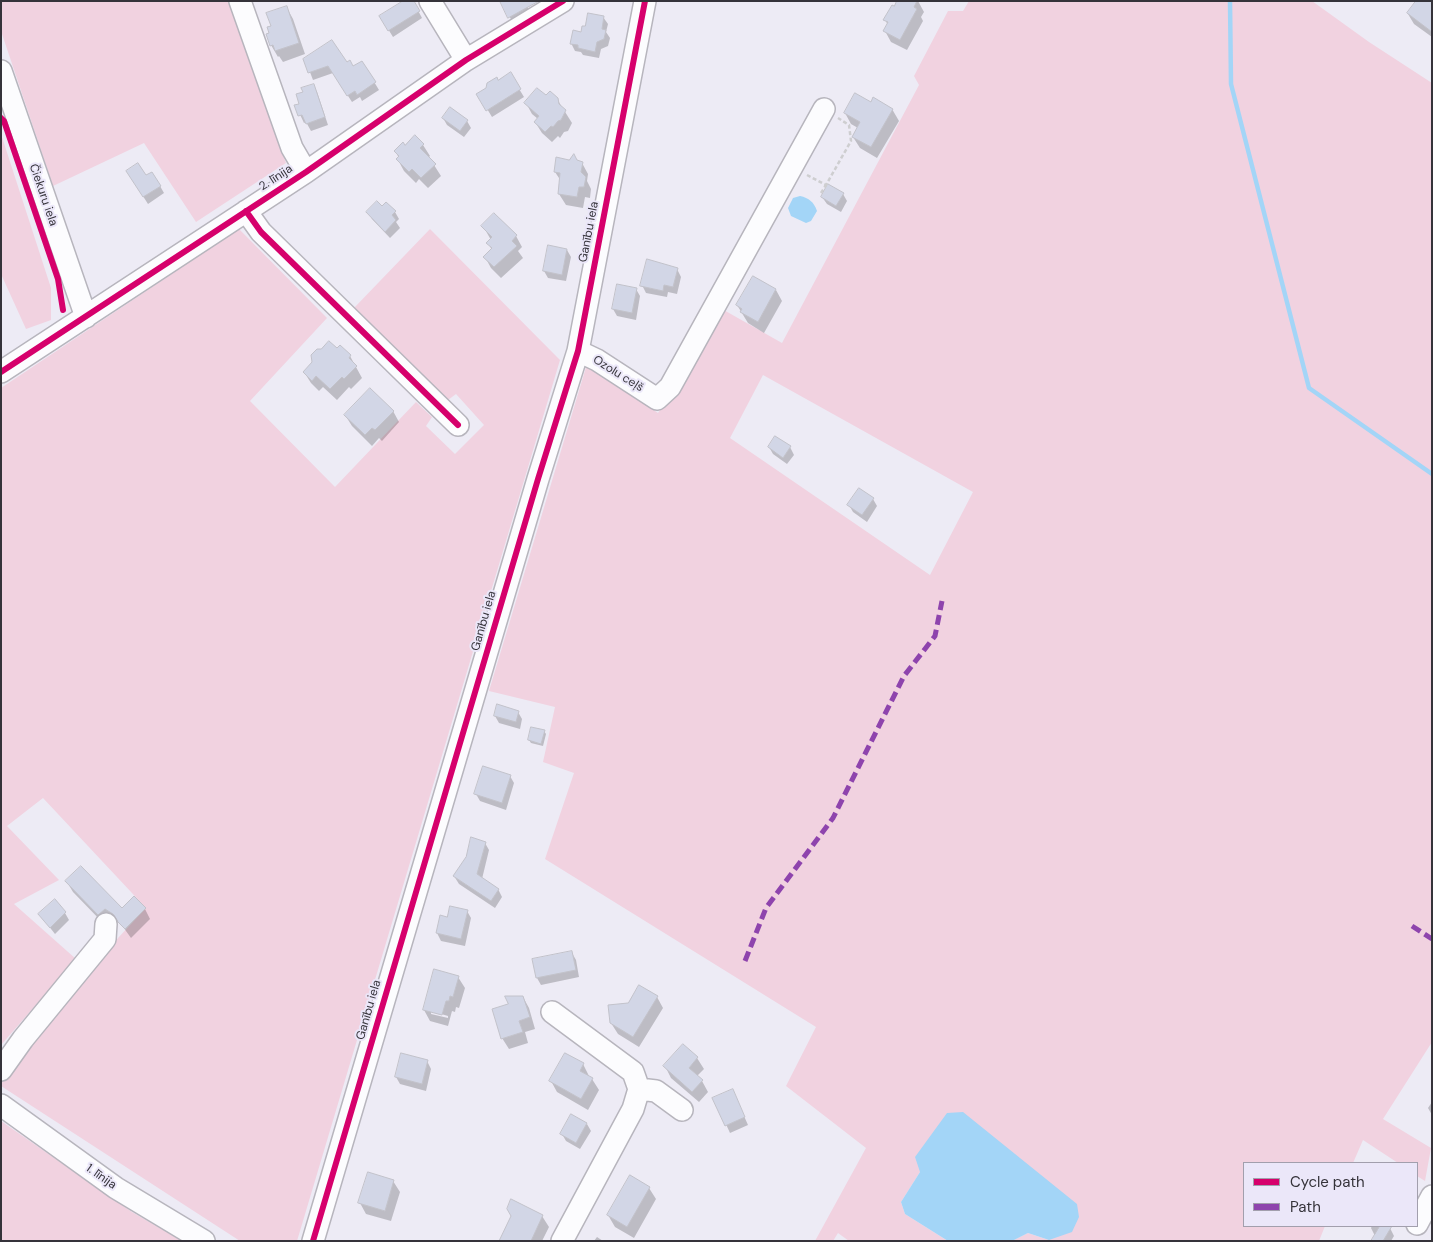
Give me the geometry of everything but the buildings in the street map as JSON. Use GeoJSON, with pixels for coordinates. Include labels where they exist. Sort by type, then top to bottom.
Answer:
{"type":"FeatureCollection","features":[{"type":"Feature","properties":{"kind":"street"},"geometry":{"type":"LineString","coordinates":[[240,1],[292,148],[306,172]]}},
{"type":"Feature","properties":{"kind":"street"},"geometry":{"type":"LineString","coordinates":[[430,1],[466,60]]}},
{"type":"Feature","properties":{"kind":"street","name":"2. līnija"},"geometry":{"type":"LineString","coordinates":[[1,372],[306,172],[466,60],[563,1]]}},
{"type":"Feature","properties":{"kind":"street","name":"Ganību iela"},"geometry":{"type":"LineString","coordinates":[[313,1241],[535,488],[578,351],[646,1]]}},
{"type":"Feature","properties":{"kind":"street","name":"Čiekuru iela"},"geometry":{"type":"LineString","coordinates":[[1,71],[86,317]]}},
{"type":"Feature","properties":{"kind":"street"},"geometry":{"type":"LineString","coordinates":[[791,167],[824,109]]}},
{"type":"Feature","properties":{"kind":"street","name":"Ozolu ceļš"},"geometry":{"type":"LineString","coordinates":[[578,351],[597,360],[657,400],[670,387],[791,167]]}},
{"type":"Feature","properties":{"kind":"street"},"geometry":{"type":"LineString","coordinates":[[246,211],[260,232],[458,425]]}},
{"type":"Feature","properties":{"kind":"street"},"geometry":{"type":"LineString","coordinates":[[1,1070],[23,1039],[105,939],[106,924]]}},
{"type":"Feature","properties":{"kind":"street"},"geometry":{"type":"LineString","coordinates":[[552,1012],[633,1072],[639,1089],[633,1110],[562,1241]]}},
{"type":"Feature","properties":{"kind":"street"},"geometry":{"type":"LineString","coordinates":[[639,1089],[656,1091],[682,1110]]}},
{"type":"Feature","properties":{"kind":"street","name":"1. līnija"},"geometry":{"type":"LineString","coordinates":[[1,1105],[116,1188],[204,1241]]}},
{"type":"Feature","properties":{"kind":"street"},"geometry":{"type":"LineString","coordinates":[[1418,1221],[1432,1196]]}},
{"type":"Feature","properties":{"kind":"street"},"geometry":{"type":"LineString","coordinates":[[1408,1241],[1415,1227]]}},
{"type":"Feature","properties":{"kind":"path"},"geometry":{"type":"LineString","coordinates":[[821,193],[851,141],[849,125],[824,109]]}},
{"type":"Feature","properties":{"kind":"path"},"geometry":{"type":"LineString","coordinates":[[791,167],[826,185]]}},
{"type":"Feature","properties":{"kind":"shaded area"},"geometry":{"type":"Polygon","coordinates":[[[1,1],[229,1],[286,163],[196,222],[144,143],[53,186],[1,31],[1,1]]]}},
{"type":"Feature","properties":{"kind":"shaded area"},"geometry":{"type":"Polygon","coordinates":[[[969,1],[1312,1],[1369,42],[1432,83],[1432,1042],[1383,1119],[1431,1148],[1425,1181],[1418,1177],[1418,1162],[1396,1162],[1363,1140],[1353,1162],[1243,1162],[1243,1227],[1325,1227],[1319,1241],[1012,1241],[1028,1233],[1049,1240],[920,1172],[901,1202],[905,1214],[948,1241],[849,1241],[838,1233],[833,1241],[815,1241],[866,1148],[786,1086],[816,1027],[545,859],[574,773],[543,762],[555,707],[489,691],[587,364],[658,413],[722,309],[782,343],[919,85],[914,76],[948,11],[963,11],[969,1]],[[763,375],[730,438],[930,575],[973,492],[763,375]]]}},
{"type":"Feature","properties":{"kind":"shaded area"},"geometry":{"type":"Polygon","coordinates":[[[1,134],[51,288],[51,320],[26,329],[1,274],[1,134]]]}},
{"type":"Feature","properties":{"kind":"shaded area"},"geometry":{"type":"Polygon","coordinates":[[[239,229],[327,318],[250,401],[335,487],[416,402],[432,417],[426,426],[455,454],[484,425],[456,394],[448,400],[354,308],[430,229],[560,360],[297,1241],[240,1241],[1,1086],[1,1083],[118,938],[146,908],[43,798],[7,826],[59,880],[14,904],[76,959],[1,1045],[1,388],[239,229]]]}},
{"type":"Feature","properties":{"kind":"shaded area"},"geometry":{"type":"Polygon","coordinates":[[[1,1121],[132,1212],[182,1241],[1,1241],[1,1121]]]}},
{"type":"Feature","properties":{"kind":"water"},"geometry":{"type":"Polygon","coordinates":[[[800,196],[811,201],[817,211],[811,221],[806,223],[791,216],[788,208],[793,198],[800,196]]]}},
{"type":"Feature","properties":{"kind":"water"},"geometry":{"type":"Polygon","coordinates":[[[963,1112],[1077,1204],[1079,1217],[1072,1232],[1049,1240],[1028,1233],[1012,1241],[948,1241],[905,1214],[901,1202],[920,1172],[915,1157],[947,1113],[963,1112]]]}},
{"type":"Feature","properties":{"kind":"waterway"},"geometry":{"type":"LineString","coordinates":[[1230,1],[1231,84],[1309,388],[1432,474]]}},
{"type":"Feature","properties":{"kind":"marked path"},"geometry":{"type":"LineString","coordinates":[[745,961],[766,908],[833,818],[904,676],[935,636],[942,601]]}},
{"type":"Feature","properties":{"kind":"marked path"},"geometry":{"type":"LineString","coordinates":[[1412,926],[1432,939]]}},
{"type":"Feature","properties":{"kind":"cycle path"},"geometry":{"type":"LineString","coordinates":[[1,372],[306,172],[466,60],[563,1]]}},
{"type":"Feature","properties":{"kind":"cycle path"},"geometry":{"type":"LineString","coordinates":[[313,1241],[538,479],[578,351],[645,1]]}},
{"type":"Feature","properties":{"kind":"cycle path"},"geometry":{"type":"LineString","coordinates":[[1,118],[4,121],[58,279],[63,310]]}},
{"type":"Feature","properties":{"kind":"cycle path"},"geometry":{"type":"LineString","coordinates":[[246,211],[261,232],[458,425]]}}]}
